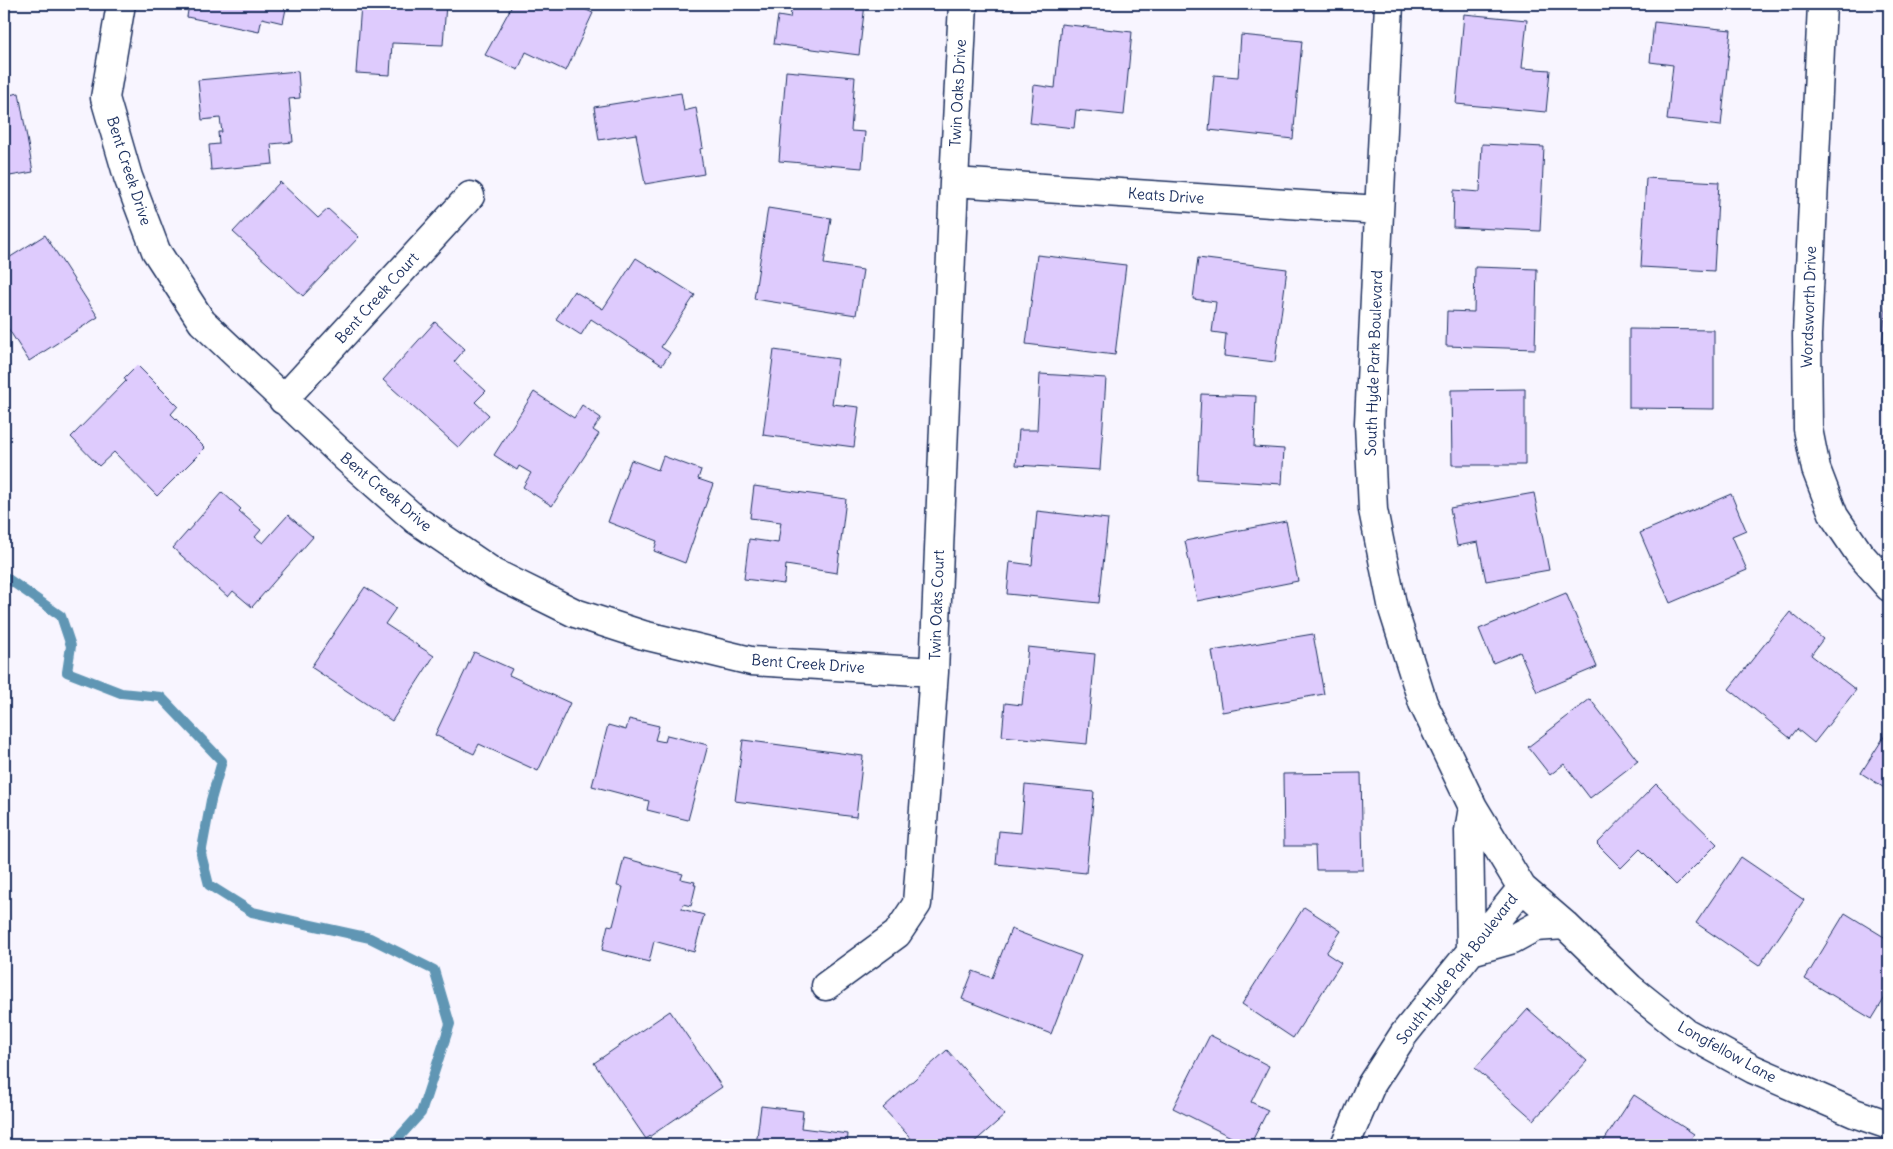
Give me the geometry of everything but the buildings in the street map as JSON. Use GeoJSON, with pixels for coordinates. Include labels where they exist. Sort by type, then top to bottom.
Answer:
{"type":"FeatureCollection","features":[{"type":"Feature","properties":{"kind":"street","name":"Bent Creek Drive"},"geometry":{"type":"LineString","coordinates":[[121,4],[105,98],[128,177],[156,252],[202,322],[283,400],[416,520],[494,573],[575,613],[643,635],[751,661],[934,672]]}},
{"type":"Feature","properties":{"kind":"street","name":"Twin Oaks Drive"},"geometry":{"type":"LineString","coordinates":[[954,182],[963,4]]}},
{"type":"Feature","properties":{"kind":"street","name":"South Hyde Park Boulevard"},"geometry":{"type":"LineString","coordinates":[[1345,1145],[1371,1085],[1404,1034],[1522,888],[1473,807],[1421,695],[1393,609],[1373,510],[1369,423],[1389,4]]}},
{"type":"Feature","properties":{"kind":"street","name":"Wordsworth Drive"},"geometry":{"type":"LineString","coordinates":[[1822,4],[1806,335],[1808,429],[1816,469],[1834,516],[1859,553],[1889,587]]}},
{"type":"Feature","properties":{"kind":"street","name":"Keats Drive"},"geometry":{"type":"LineString","coordinates":[[954,182],[1379,210]]}},
{"type":"Feature","properties":{"kind":"street","name":"Twin Oaks Court"},"geometry":{"type":"LineString","coordinates":[[826,986],[897,934],[917,904],[934,672],[954,182]]}},
{"type":"Feature","properties":{"kind":"street","name":"Bent Creek Court"},"geometry":{"type":"LineString","coordinates":[[283,400],[470,196]]}},
{"type":"Feature","properties":{"kind":"street"},"geometry":{"type":"LineString","coordinates":[[1473,807],[1469,831],[1471,951],[1513,938],[1535,927],[1564,925]]}},
{"type":"Feature","properties":{"kind":"street","name":"Longfellow Lane"},"geometry":{"type":"LineString","coordinates":[[1522,888],[1630,988],[1686,1032],[1753,1070],[1854,1113],[1889,1125]]}},
{"type":"Feature","properties":{"kind":"waterway"},"geometry":{"type":"LineString","coordinates":[[4,576],[61,616],[71,646],[67,672],[121,693],[161,697],[222,761],[211,800],[201,854],[209,885],[252,912],[370,938],[434,970],[450,1024],[421,1113],[392,1145]]}}]}
